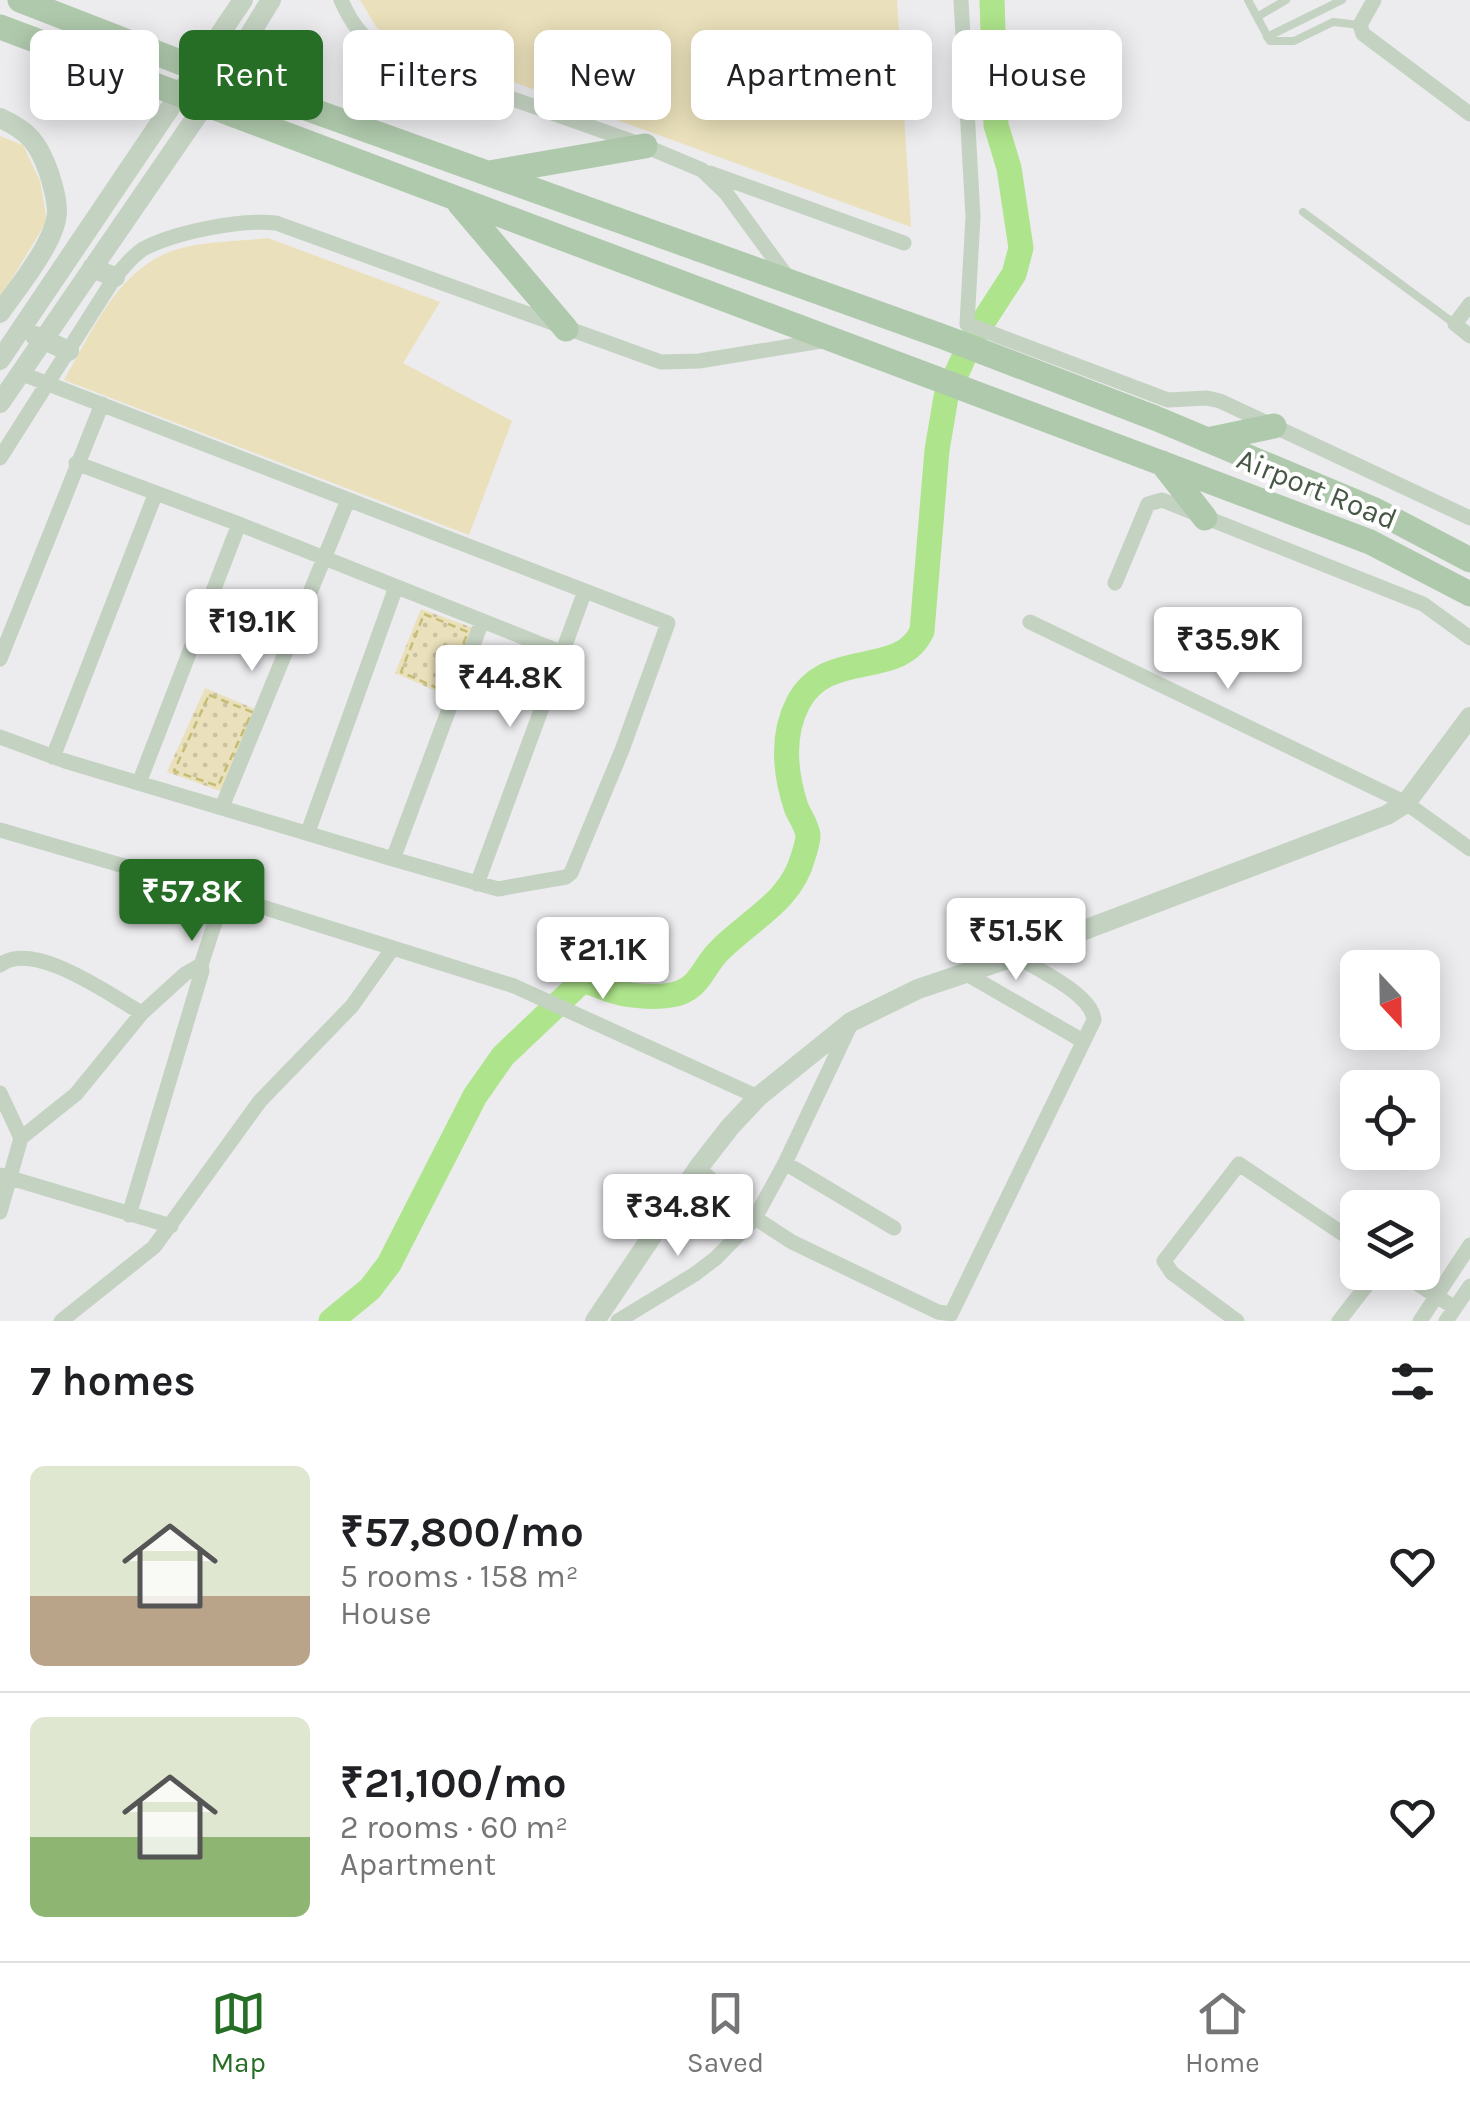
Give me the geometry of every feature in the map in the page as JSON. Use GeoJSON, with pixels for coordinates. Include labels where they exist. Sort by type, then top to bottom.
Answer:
{"type":"FeatureCollection","features":[{"type":"Feature","properties":{"kind":"main road"},"geometry":{"type":"LineString","coordinates":[[20,0],[179,62]]}},
{"type":"Feature","properties":{"kind":"main road","name":"Airport Road"},"geometry":{"type":"LineString","coordinates":[[0,28],[179,95]]}},
{"type":"Feature","properties":{"kind":"main road"},"geometry":{"type":"LineString","coordinates":[[323,115],[794,285],[1153,406],[1206,440],[1376,510],[1470,560]]}},
{"type":"Feature","properties":{"kind":"main road","name":"Airport Road"},"geometry":{"type":"LineString","coordinates":[[250,120],[1370,542],[1467,593]]}},
{"type":"Feature","properties":{"kind":"main road"},"geometry":{"type":"LineString","coordinates":[[484,174],[645,146]]}},
{"type":"Feature","properties":{"kind":"main road"},"geometry":{"type":"LineString","coordinates":[[458,201],[566,329]]}},
{"type":"Feature","properties":{"kind":"main road"},"geometry":{"type":"LineString","coordinates":[[1206,440],[1274,426]]}},
{"type":"Feature","properties":{"kind":"main road"},"geometry":{"type":"LineString","coordinates":[[1162,463],[1205,518]]}},
{"type":"Feature","properties":{"kind":"street"},"geometry":{"type":"LineString","coordinates":[[223,30],[243,0]]}},
{"type":"Feature","properties":{"kind":"street"},"geometry":{"type":"LineString","coordinates":[[253,30],[272,0]]}},
{"type":"Feature","properties":{"kind":"street"},"geometry":{"type":"LineString","coordinates":[[341,0],[350,21],[384,53],[904,243]]}},
{"type":"Feature","properties":{"kind":"street"},"geometry":{"type":"LineString","coordinates":[[961,0],[973,217],[966,320],[972,328],[1153,406],[1212,399],[1470,518]]}},
{"type":"Feature","properties":{"kind":"street"},"geometry":{"type":"LineString","coordinates":[[1374,0],[1360,25],[1369,40],[1468,109]]}},
{"type":"Feature","properties":{"kind":"street"},"geometry":{"type":"LineString","coordinates":[[0,118],[34,138],[42,152],[57,210],[46,243],[0,314]]}},
{"type":"Feature","properties":{"kind":"street"},"geometry":{"type":"LineString","coordinates":[[0,360],[9,328],[179,118]]}},
{"type":"Feature","properties":{"kind":"street"},"geometry":{"type":"LineString","coordinates":[[0,403],[92,268],[181,120]]}},
{"type":"Feature","properties":{"kind":"street"},"geometry":{"type":"LineString","coordinates":[[702,170],[726,193],[794,285]]}},
{"type":"Feature","properties":{"kind":"street"},"geometry":{"type":"LineString","coordinates":[[0,458],[115,277],[134,256],[156,244],[251,221],[276,222],[661,362],[832,340]]}},
{"type":"Feature","properties":{"kind":"street"},"geometry":{"type":"LineString","coordinates":[[46,243],[68,257]]}},
{"type":"Feature","properties":{"kind":"street"},"geometry":{"type":"LineString","coordinates":[[92,268],[115,277]]}},
{"type":"Feature","properties":{"kind":"street"},"geometry":{"type":"LineString","coordinates":[[1470,304],[1455,324],[1470,336]]}},
{"type":"Feature","properties":{"kind":"street"},"geometry":{"type":"LineString","coordinates":[[9,328],[70,350]]}},
{"type":"Feature","properties":{"kind":"street"},"geometry":{"type":"LineString","coordinates":[[0,737],[53,757],[477,884],[510,888],[571,873],[668,622],[20,372]]}},
{"type":"Feature","properties":{"kind":"street"},"geometry":{"type":"LineString","coordinates":[[0,659],[8,614],[102,404]]}},
{"type":"Feature","properties":{"kind":"street"},"geometry":{"type":"LineString","coordinates":[[76,463],[563,653]]}},
{"type":"Feature","properties":{"kind":"street"},"geometry":{"type":"LineString","coordinates":[[53,757],[155,495]]}},
{"type":"Feature","properties":{"kind":"street"},"geometry":{"type":"LineString","coordinates":[[222,807],[348,500]]}},
{"type":"Feature","properties":{"kind":"street"},"geometry":{"type":"LineString","coordinates":[[1115,583],[1148,504],[1162,500],[1423,604],[1470,638]]}},
{"type":"Feature","properties":{"kind":"street"},"geometry":{"type":"LineString","coordinates":[[138,783],[239,524]]}},
{"type":"Feature","properties":{"kind":"street"},"geometry":{"type":"LineString","coordinates":[[308,832],[396,586]]}},
{"type":"Feature","properties":{"kind":"street"},"geometry":{"type":"LineString","coordinates":[[477,884],[585,591]]}},
{"type":"Feature","properties":{"kind":"street"},"geometry":{"type":"LineString","coordinates":[[1423,604],[1467,593]]}},
{"type":"Feature","properties":{"kind":"street"},"geometry":{"type":"LineString","coordinates":[[393,859],[482,620]]}},
{"type":"Feature","properties":{"kind":"street"},"geometry":{"type":"LineString","coordinates":[[1030,622],[1406,803],[1470,849]]}},
{"type":"Feature","properties":{"kind":"street"},"geometry":{"type":"LineString","coordinates":[[594,1321],[698,1168],[758,1097],[851,1022],[918,989],[1366,824],[1406,803],[1470,717]]}},
{"type":"Feature","properties":{"kind":"street"},"geometry":{"type":"LineString","coordinates":[[0,830],[224,894],[514,986],[758,1097]]}},
{"type":"Feature","properties":{"kind":"street"},"geometry":{"type":"LineString","coordinates":[[129,1215],[224,894]]}},
{"type":"Feature","properties":{"kind":"street"},"geometry":{"type":"LineString","coordinates":[[61,1321],[138,1262],[172,1226],[260,1101],[352,1006],[392,948]]}},
{"type":"Feature","properties":{"kind":"street"},"geometry":{"type":"LineString","coordinates":[[698,1168],[754,1218],[832,1261],[938,1312],[951,1314],[1094,1020],[1090,1004],[1016,956]]}},
{"type":"Feature","properties":{"kind":"street"},"geometry":{"type":"LineString","coordinates":[[0,965],[15,958],[54,965],[142,1014]]}},
{"type":"Feature","properties":{"kind":"street"},"geometry":{"type":"LineString","coordinates":[[0,1212],[5,1176],[21,1138],[76,1094],[142,1014],[185,974],[201,965]]}},
{"type":"Feature","properties":{"kind":"street"},"geometry":{"type":"LineString","coordinates":[[964,973],[1084,1041]]}},
{"type":"Feature","properties":{"kind":"street"},"geometry":{"type":"LineString","coordinates":[[618,1321],[695,1274],[754,1218],[786,1163],[851,1022]]}},
{"type":"Feature","properties":{"kind":"street"},"geometry":{"type":"LineString","coordinates":[[0,1092],[21,1138]]}},
{"type":"Feature","properties":{"kind":"street"},"geometry":{"type":"LineString","coordinates":[[786,1163],[894,1228]]}},
{"type":"Feature","properties":{"kind":"street"},"geometry":{"type":"LineString","coordinates":[[1237,1321],[1172,1273],[1164,1261],[1240,1164],[1340,1232]]}},
{"type":"Feature","properties":{"kind":"street"},"geometry":{"type":"LineString","coordinates":[[5,1176],[172,1226]]}},
{"type":"Feature","properties":{"kind":"street"},"geometry":{"type":"LineString","coordinates":[[1420,1321],[1470,1246]]}},
{"type":"Feature","properties":{"kind":"street"},"geometry":{"type":"LineString","coordinates":[[1425,1290],[1450,1315],[1470,1286]]}},
{"type":"Feature","properties":{"kind":"street"},"geometry":{"type":"LineString","coordinates":[[1340,1321],[1363,1290]]}},
{"type":"Feature","properties":{"kind":"lane"},"geometry":{"type":"LineString","coordinates":[[1257,17],[1286,0]]}},
{"type":"Feature","properties":{"kind":"lane"},"geometry":{"type":"LineString","coordinates":[[1267,37],[1342,0]]}},
{"type":"Feature","properties":{"kind":"lane"},"geometry":{"type":"LineString","coordinates":[[1251,3],[1270,41],[1294,41],[1332,22],[1360,25]]}},
{"type":"Feature","properties":{"kind":"lane"},"geometry":{"type":"LineString","coordinates":[[1304,212],[1455,324]]}},
{"type":"Feature","properties":{"kind":"path"},"geometry":{"type":"LineString","coordinates":[[424,614],[468,632],[444,691],[401,672],[424,614]]}},
{"type":"Feature","properties":{"kind":"path"},"geometry":{"type":"LineString","coordinates":[[209,695],[252,712],[218,786],[174,771],[209,695]]}},
{"type":"Feature","properties":{"kind":"shaded area"},"geometry":{"type":"Polygon","coordinates":[[[360,0],[897,0],[899,30],[691,30],[691,120],[904,120],[911,227],[618,120],[671,120],[671,30],[534,30],[534,90],[514,82],[514,30],[377,28],[360,0]]]}},
{"type":"Feature","properties":{"kind":"shaded area"},"geometry":{"type":"Polygon","coordinates":[[[0,136],[23,145],[40,181],[47,221],[0,298],[0,136]]]}},
{"type":"Feature","properties":{"kind":"shaded area"},"geometry":{"type":"Polygon","coordinates":[[[268,238],[440,302],[403,363],[512,421],[469,535],[64,380],[114,297],[147,264],[191,246],[268,238]]]}},
{"type":"Feature","properties":{"kind":"shaded area"},"geometry":{"type":"Polygon","coordinates":[[[421,609],[476,629],[447,696],[395,673],[421,609]]]}},
{"type":"Feature","properties":{"kind":"shaded area"},"geometry":{"type":"Polygon","coordinates":[[[205,688],[257,710],[223,792],[167,772],[205,688]]]}},
{"type":"Feature","properties":{"kind":"waterway"},"geometry":{"type":"LineString","coordinates":[[331,1321],[370,1289],[389,1264],[475,1096],[503,1056],[582,981],[632,995],[680,993],[694,984],[719,951],[779,898],[797,873],[808,837],[787,768],[789,728],[798,703],[811,686],[827,675],[897,655],[912,646],[922,631],[937,450],[946,397],[972,339],[1014,274],[1021,248],[1009,168],[996,125],[992,0]]}}]}
